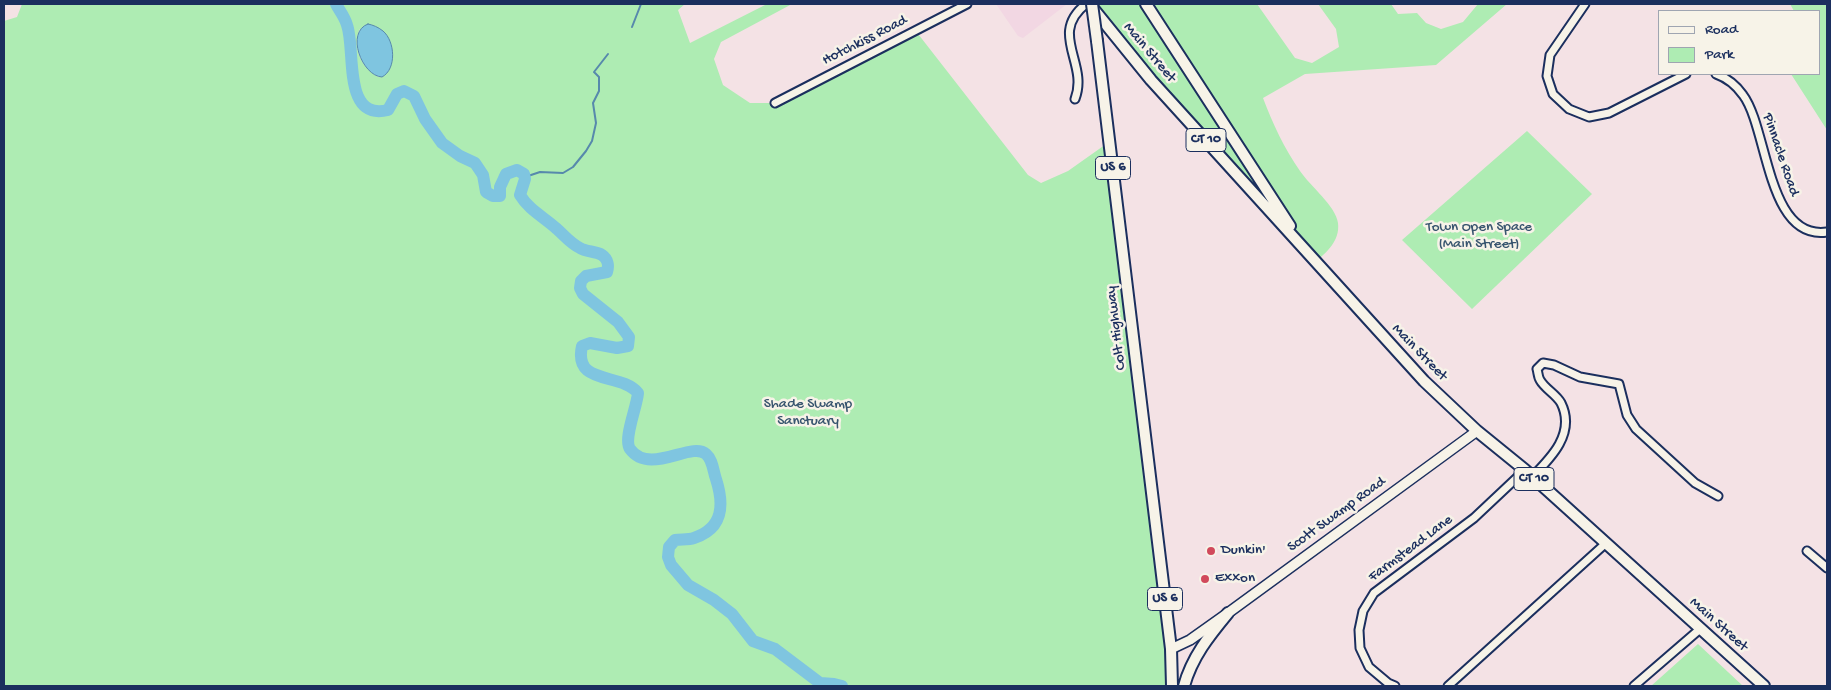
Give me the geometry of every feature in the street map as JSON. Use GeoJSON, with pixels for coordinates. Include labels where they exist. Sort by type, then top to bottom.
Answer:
{"type":"FeatureCollection","features":[{"type":"Feature","properties":{"kind":"highway","name":"Colt Highway"},"geometry":{"type":"LineString","coordinates":[[1089,4],[1097,41],[1171,649]]}},
{"type":"Feature","properties":{"kind":"highway","name":"Main Street"},"geometry":{"type":"LineString","coordinates":[[1089,4],[1151,80],[1409,366],[1477,431],[1529,474],[1764,686]]}},
{"type":"Feature","properties":{"kind":"highway"},"geometry":{"type":"LineString","coordinates":[[1146,4],[1315,262]]}},
{"type":"Feature","properties":{"kind":"highway"},"geometry":{"type":"LineString","coordinates":[[1184,686],[1188,671],[1201,646],[1228,613]]}},
{"type":"Feature","properties":{"kind":"highway","name":"US 6"},"geometry":{"type":"LineString","coordinates":[[1171,649],[1172,686]]}},
{"type":"Feature","properties":{"kind":"main road","name":"Scott Swamp Road"},"geometry":{"type":"LineString","coordinates":[[1171,649],[1190,640],[1228,613],[1477,431]]}},
{"type":"Feature","properties":{"kind":"street","name":"Hotchkiss Road"},"geometry":{"type":"LineString","coordinates":[[775,103],[967,4]]}},
{"type":"Feature","properties":{"kind":"street"},"geometry":{"type":"LineString","coordinates":[[1075,100],[1079,79],[1070,42],[1070,25],[1078,10],[1089,4]]}},
{"type":"Feature","properties":{"kind":"street"},"geometry":{"type":"LineString","coordinates":[[1585,4],[1550,55],[1547,76],[1553,94],[1569,109],[1589,117],[1610,113],[1684,75]]}},
{"type":"Feature","properties":{"kind":"street","name":"Pinnacle Road"},"geometry":{"type":"LineString","coordinates":[[1718,75],[1728,79],[1743,95],[1752,114],[1780,202],[1794,222],[1816,233],[1827,232]]}},
{"type":"Feature","properties":{"kind":"street","name":"Farmstead Lane"},"geometry":{"type":"LineString","coordinates":[[1395,686],[1388,683],[1369,667],[1360,648],[1358,630],[1363,612],[1374,593],[1552,457],[1563,439],[1566,419],[1561,402],[1540,380],[1536,369],[1543,363],[1554,365],[1580,377],[1618,384],[1626,415],[1636,429],[1695,483],[1718,496]]}},
{"type":"Feature","properties":{"kind":"street"},"geometry":{"type":"LineString","coordinates":[[1448,686],[1605,544]]}},
{"type":"Feature","properties":{"kind":"street"},"geometry":{"type":"LineString","coordinates":[[1807,551],[1827,568]]}},
{"type":"Feature","properties":{"kind":"street"},"geometry":{"type":"LineString","coordinates":[[1634,686],[1700,629]]}},
{"type":"Feature","properties":{"kind":"shaded area"},"geometry":{"type":"Polygon","coordinates":[[[996,4],[1067,4],[1023,38],[1018,36],[996,4]]]}},
{"type":"Feature","properties":{"kind":"green space","name":"Shade Swamp Sanctuary"},"geometry":{"type":"Polygon","coordinates":[[[22,4],[685,4],[678,10],[690,43],[767,4],[792,4],[721,42],[714,59],[723,85],[750,103],[775,103],[915,30],[1028,175],[1041,183],[1068,171],[1109,142],[1172,686],[4,686],[4,21],[17,17],[22,4]],[[360,29],[358,35],[358,49],[363,63],[373,74],[379,77],[392,61],[392,50],[387,36],[360,29]]]}},
{"type":"Feature","properties":{"kind":"green space"},"geometry":{"type":"Polygon","coordinates":[[[1089,4],[1257,4],[1295,58],[1312,63],[1339,47],[1336,29],[1318,4],[1391,4],[1398,14],[1417,13],[1426,23],[1441,29],[1463,22],[1478,4],[1507,4],[1436,65],[1305,74],[1263,98],[1279,136],[1294,162],[1304,177],[1328,203],[1338,223],[1335,241],[1315,262],[1089,4]]]}},
{"type":"Feature","properties":{"kind":"green space"},"geometry":{"type":"Polygon","coordinates":[[[1790,4],[1827,4],[1827,130],[1792,75],[1821,75],[1821,10],[1793,10],[1790,4]]]}},
{"type":"Feature","properties":{"kind":"green space","name":"Town Open Space (Main Street)"},"geometry":{"type":"Polygon","coordinates":[[[1527,131],[1592,194],[1472,309],[1402,240],[1527,131]]]}},
{"type":"Feature","properties":{"kind":"green space"},"geometry":{"type":"Polygon","coordinates":[[[1698,644],[1743,686],[1651,686],[1698,644]]]}},
{"type":"Feature","properties":{"kind":"water"},"geometry":{"type":"Polygon","coordinates":[[[368,24],[376,26],[383,31],[390,41],[392,48],[393,55],[390,68],[382,77],[375,75],[368,69],[359,53],[358,36],[361,29],[368,24]]]}},
{"type":"Feature","properties":{"kind":"waterway"},"geometry":{"type":"LineString","coordinates":[[336,4],[347,25],[354,81],[357,95],[363,105],[373,111],[388,110],[397,94],[404,91],[414,96],[425,119],[442,143],[460,156],[475,163],[483,175],[486,192],[493,196],[500,196],[500,187],[506,174],[517,170],[524,174],[525,179],[520,195],[528,205],[573,244],[606,258],[607,272],[586,276],[581,281],[580,288],[583,294],[618,322],[629,337],[628,346],[617,348],[590,343],[582,346],[581,359],[591,373],[621,382],[638,393],[629,431],[628,444],[630,449],[638,456],[648,459],[659,459],[699,451],[706,454],[711,462],[719,488],[720,506],[716,522],[704,534],[692,539],[675,540],[669,547],[668,557],[671,565],[688,585],[714,600],[732,614],[753,641],[775,649],[820,683],[842,686]]}},
{"type":"Feature","properties":{"kind":"waterway"},"geometry":{"type":"LineString","coordinates":[[632,27],[641,4]]}},
{"type":"Feature","properties":{"kind":"waterway"},"geometry":{"type":"LineString","coordinates":[[525,177],[540,172],[563,173],[573,167],[586,151],[592,141],[596,123],[593,103],[599,91],[599,77],[594,72],[608,54]]}},
{"type":"Feature","properties":{"kind":"place","name":"Dunkin'"},"geometry":{"type":"Point","coordinates":[1211,551]}},
{"type":"Feature","properties":{"kind":"place","name":"Exxon"},"geometry":{"type":"Point","coordinates":[1205,579]}}]}
